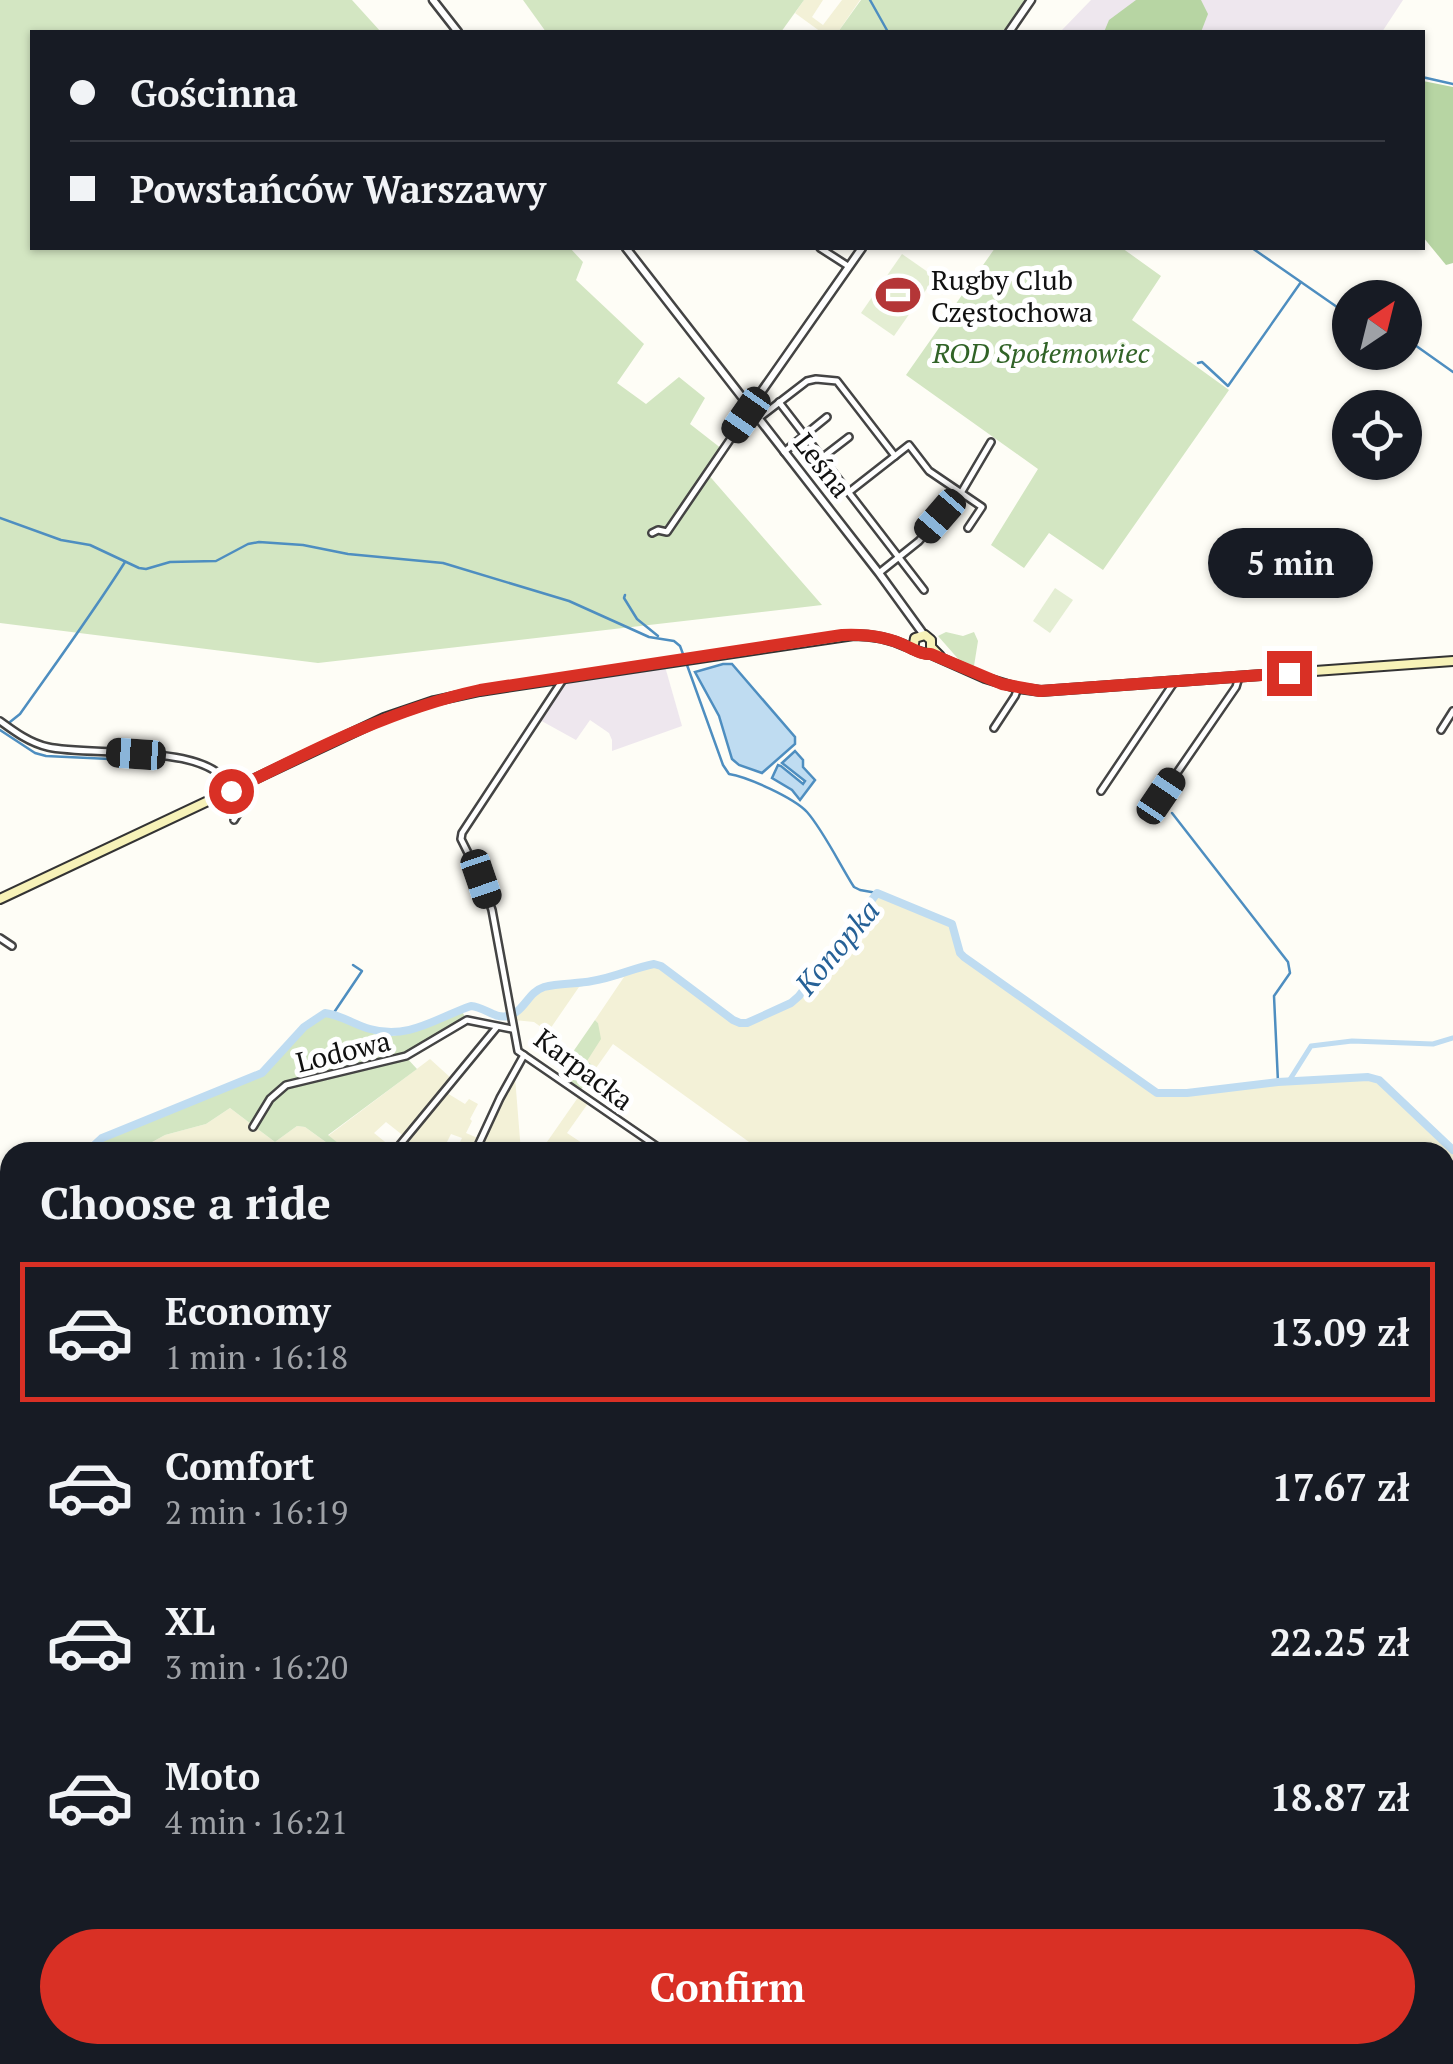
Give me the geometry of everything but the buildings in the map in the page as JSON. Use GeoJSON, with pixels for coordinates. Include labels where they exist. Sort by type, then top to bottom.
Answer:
{"type":"FeatureCollection","features":[{"type":"Feature","properties":{"kind":"main road"},"geometry":{"type":"LineString","coordinates":[[0,898],[408,709],[461,694],[842,635],[865,635],[892,642],[931,640],[929,650]]}},
{"type":"Feature","properties":{"kind":"main road"},"geometry":{"type":"LineString","coordinates":[[916,640],[919,654],[929,650]]}},
{"type":"Feature","properties":{"kind":"main road"},"geometry":{"type":"LineString","coordinates":[[929,650],[985,678],[1040,691],[1453,661]]}},
{"type":"Feature","properties":{"kind":"street"},"geometry":{"type":"LineString","coordinates":[[433,0],[456,30]]}},
{"type":"Feature","properties":{"kind":"street"},"geometry":{"type":"LineString","coordinates":[[1010,30],[1032,0]]}},
{"type":"Feature","properties":{"kind":"street","name":"Leśna"},"geometry":{"type":"LineString","coordinates":[[628,250],[879,572],[910,616],[916,640]]}},
{"type":"Feature","properties":{"kind":"street"},"geometry":{"type":"LineString","coordinates":[[823,250],[848,266]]}},
{"type":"Feature","properties":{"kind":"street"},"geometry":{"type":"LineString","coordinates":[[652,533],[667,532],[860,250]]}},
{"type":"Feature","properties":{"kind":"street"},"geometry":{"type":"LineString","coordinates":[[759,418],[806,381],[837,381],[895,456]]}},
{"type":"Feature","properties":{"kind":"street"},"geometry":{"type":"LineString","coordinates":[[779,402],[924,590]]}},
{"type":"Feature","properties":{"kind":"street"},"geometry":{"type":"LineString","coordinates":[[784,452],[827,416]]}},
{"type":"Feature","properties":{"kind":"street"},"geometry":{"type":"LineString","coordinates":[[822,458],[848,437]]}},
{"type":"Feature","properties":{"kind":"street"},"geometry":{"type":"LineString","coordinates":[[879,572],[920,540],[960,492],[990,442]]}},
{"type":"Feature","properties":{"kind":"street"},"geometry":{"type":"LineString","coordinates":[[848,492],[910,445],[929,471],[982,507],[968,528]]}},
{"type":"Feature","properties":{"kind":"street","name":"Karpacka"},"geometry":{"type":"LineString","coordinates":[[564,678],[461,839],[492,910],[516,1046],[650,1142]]}},
{"type":"Feature","properties":{"kind":"street"},"geometry":{"type":"LineString","coordinates":[[1161,796],[1236,687],[1238,678]]}},
{"type":"Feature","properties":{"kind":"street"},"geometry":{"type":"LineString","coordinates":[[1101,791],[1174,682]]}},
{"type":"Feature","properties":{"kind":"street"},"geometry":{"type":"LineString","coordinates":[[994,728],[1018,688]]}},
{"type":"Feature","properties":{"kind":"street"},"geometry":{"type":"LineString","coordinates":[[1440,730],[1453,712]]}},
{"type":"Feature","properties":{"kind":"street"},"geometry":{"type":"LineString","coordinates":[[0,721],[44,746],[159,756],[202,764],[226,778],[231,791]]}},
{"type":"Feature","properties":{"kind":"street"},"geometry":{"type":"LineString","coordinates":[[234,820],[249,796],[248,782]]}},
{"type":"Feature","properties":{"kind":"street"},"geometry":{"type":"LineString","coordinates":[[0,938],[12,946]]}},
{"type":"Feature","properties":{"kind":"street","name":"Lodowa"},"geometry":{"type":"LineString","coordinates":[[253,1127],[270,1099],[286,1085],[406,1056],[468,1020],[512,1029]]}},
{"type":"Feature","properties":{"kind":"street"},"geometry":{"type":"LineString","coordinates":[[402,1142],[497,1027]]}},
{"type":"Feature","properties":{"kind":"street"},"geometry":{"type":"LineString","coordinates":[[480,1142],[524,1055]]}},
{"type":"Feature","properties":{"kind":"shaded area"},"geometry":{"type":"Polygon","coordinates":[[[804,0],[823,0],[812,17],[823,25],[842,0],[860,0],[839,30],[818,30],[795,13],[804,0]]]}},
{"type":"Feature","properties":{"kind":"shaded area"},"geometry":{"type":"Polygon","coordinates":[[[1091,0],[1403,0],[1383,30],[1062,30],[1091,0]]]}},
{"type":"Feature","properties":{"kind":"shaded area"},"geometry":{"type":"Polygon","coordinates":[[[664,663],[682,726],[612,751],[609,733],[590,720],[576,740],[538,719],[564,678],[664,663]]]}},
{"type":"Feature","properties":{"kind":"shaded area"},"geometry":{"type":"Polygon","coordinates":[[[877,893],[952,924],[964,957],[1157,1093],[1368,1077],[1379,1080],[1445,1142],[749,1142],[613,1044],[596,1068],[586,1061],[598,1023],[595,1020],[624,977],[579,987],[548,1032],[534,1022],[514,1020],[513,1014],[543,987],[595,981],[654,964],[740,1023],[791,1003],[877,893]]]}},
{"type":"Feature","properties":{"kind":"shaded area"},"geometry":{"type":"Polygon","coordinates":[[[430,1059],[452,1079],[405,1137],[386,1122],[374,1133],[385,1142],[336,1142],[328,1136],[430,1059]]]}},
{"type":"Feature","properties":{"kind":"shaded area"},"geometry":{"type":"Polygon","coordinates":[[[515,1077],[520,1142],[481,1142],[515,1077]]]}},
{"type":"Feature","properties":{"kind":"shaded area"},"geometry":{"type":"Polygon","coordinates":[[[447,1093],[465,1104],[469,1099],[478,1104],[466,1133],[480,1139],[479,1142],[460,1142],[462,1138],[451,1134],[447,1142],[403,1142],[447,1093]]]}},
{"type":"Feature","properties":{"kind":"shaded area"},"geometry":{"type":"Polygon","coordinates":[[[579,1096],[589,1102],[567,1133],[580,1142],[547,1142],[579,1096]]]}},
{"type":"Feature","properties":{"kind":"shaded area"},"geometry":{"type":"Polygon","coordinates":[[[230,1108],[275,1142],[152,1142],[206,1124],[230,1108]]]}},
{"type":"Feature","properties":{"kind":"shaded area"},"geometry":{"type":"Polygon","coordinates":[[[297,1126],[305,1127],[326,1142],[275,1142],[297,1126]]]}},
{"type":"Feature","properties":{"kind":"green space"},"geometry":{"type":"Polygon","coordinates":[[[0,0],[352,0],[379,30],[30,30],[30,250],[572,250],[583,262],[576,280],[644,344],[617,383],[646,404],[679,377],[705,398],[690,424],[722,449],[706,472],[822,605],[318,663],[0,623],[0,0]]]}},
{"type":"Feature","properties":{"kind":"green space"},"geometry":{"type":"Polygon","coordinates":[[[523,0],[804,0],[782,30],[545,30],[523,0]]]}},
{"type":"Feature","properties":{"kind":"green space"},"geometry":{"type":"Polygon","coordinates":[[[861,0],[1031,0],[1010,30],[839,30],[861,0]]]}},
{"type":"Feature","properties":{"kind":"green space"},"geometry":{"type":"Polygon","coordinates":[[[1136,0],[1201,0],[1208,14],[1202,30],[1105,30],[1109,20],[1136,0]]]}},
{"type":"Feature","properties":{"kind":"green space"},"geometry":{"type":"Polygon","coordinates":[[[1425,81],[1453,87],[1453,263],[1446,265],[1425,239],[1425,81]]]}},
{"type":"Feature","properties":{"kind":"green space","name":"ROD Społemowiec"},"geometry":{"type":"Polygon","coordinates":[[[994,250],[1125,250],[1161,276],[1132,320],[1229,390],[1103,570],[1049,533],[1024,568],[991,545],[1038,469],[906,375],[994,250]]]}},
{"type":"Feature","properties":{"kind":"green space","name":"Rugby Club Częstochowa"},"geometry":{"type":"Polygon","coordinates":[[[902,254],[935,277],[894,336],[861,313],[902,254]]]}},
{"type":"Feature","properties":{"kind":"green space"},"geometry":{"type":"Polygon","coordinates":[[[1055,588],[1073,600],[1050,633],[1033,621],[1055,588]]]}},
{"type":"Feature","properties":{"kind":"green space"},"geometry":{"type":"Polygon","coordinates":[[[946,632],[963,636],[974,632],[978,641],[974,666],[960,661],[938,636],[946,632]]]}},
{"type":"Feature","properties":{"kind":"green space"},"geometry":{"type":"Polygon","coordinates":[[[462,1011],[466,1019],[405,1056],[417,1069],[328,1135],[337,1142],[326,1142],[305,1127],[297,1126],[275,1142],[230,1108],[206,1124],[152,1142],[101,1142],[264,1075],[307,1026],[321,1016],[393,1036],[462,1011]]]}},
{"type":"Feature","properties":{"kind":"green space"},"geometry":{"type":"Polygon","coordinates":[[[595,1020],[601,1039],[587,1061],[596,1068],[580,1091],[557,1075],[595,1020]]]}},
{"type":"Feature","properties":{"kind":"water"},"geometry":{"type":"Polygon","coordinates":[[[732,664],[795,737],[795,744],[762,773],[732,759],[719,716],[695,672],[732,664]]]}},
{"type":"Feature","properties":{"kind":"water"},"geometry":{"type":"Polygon","coordinates":[[[795,751],[815,780],[800,800],[772,778],[778,765],[803,784],[805,781],[782,763],[795,751]]]}},
{"type":"Feature","properties":{"kind":"waterway"},"geometry":{"type":"LineString","coordinates":[[870,0],[887,30]]}},
{"type":"Feature","properties":{"kind":"waterway"},"geometry":{"type":"LineString","coordinates":[[1425,78],[1453,84]]}},
{"type":"Feature","properties":{"kind":"waterway"},"geometry":{"type":"LineString","coordinates":[[1255,250],[1332,304]]}},
{"type":"Feature","properties":{"kind":"waterway"},"geometry":{"type":"LineString","coordinates":[[1198,363],[1202,362],[1228,386],[1301,282]]}},
{"type":"Feature","properties":{"kind":"waterway"},"geometry":{"type":"LineString","coordinates":[[1422,350],[1453,372]]}},
{"type":"Feature","properties":{"kind":"waterway"},"geometry":{"type":"LineString","coordinates":[[0,518],[61,540],[90,545],[146,569],[170,562],[216,561],[259,542],[443,563],[569,601],[649,637],[674,641],[683,654]]}},
{"type":"Feature","properties":{"kind":"waterway"},"geometry":{"type":"LineString","coordinates":[[10,722],[20,714],[125,562]]}},
{"type":"Feature","properties":{"kind":"waterway"},"geometry":{"type":"LineString","coordinates":[[625,595],[637,619],[658,636]]}},
{"type":"Feature","properties":{"kind":"waterway"},"geometry":{"type":"LineString","coordinates":[[687,665],[729,774],[801,806],[819,828],[854,887],[877,893]]}},
{"type":"Feature","properties":{"kind":"waterway"},"geometry":{"type":"LineString","coordinates":[[0,730],[46,756],[131,760]]}},
{"type":"Feature","properties":{"kind":"waterway"},"geometry":{"type":"LineString","coordinates":[[1172,813],[1288,962],[1290,973],[1274,996],[1278,1082]]}},
{"type":"Feature","properties":{"kind":"waterway","name":"Konopka"},"geometry":{"type":"LineString","coordinates":[[98,1142],[262,1073],[304,1027],[325,1013],[384,1032],[410,1030],[471,1006],[508,1016],[544,987],[600,980],[654,964],[733,1020],[747,1023],[799,996],[877,893],[952,924],[964,957],[1157,1093],[1368,1077],[1379,1080],[1445,1142]]}},
{"type":"Feature","properties":{"kind":"waterway"},"geometry":{"type":"LineString","coordinates":[[333,1014],[362,971],[353,965]]}},
{"type":"Feature","properties":{"kind":"waterway"},"geometry":{"type":"LineString","coordinates":[[1289,1081],[1311,1046],[1352,1041],[1433,1044],[1453,1038]]}},
{"type":"Feature","properties":{"kind":"place","name":"Rugby Club Częstochowa"},"geometry":{"type":"Point","coordinates":[898,295]}},
{"type":"Feature","properties":{"kind":"route"},"geometry":{"type":"LineString","coordinates":[[231,791],[384,718],[434,701],[480,690],[842,635],[865,635],[892,642],[1002,684],[1040,691],[1289,673]]}}]}
